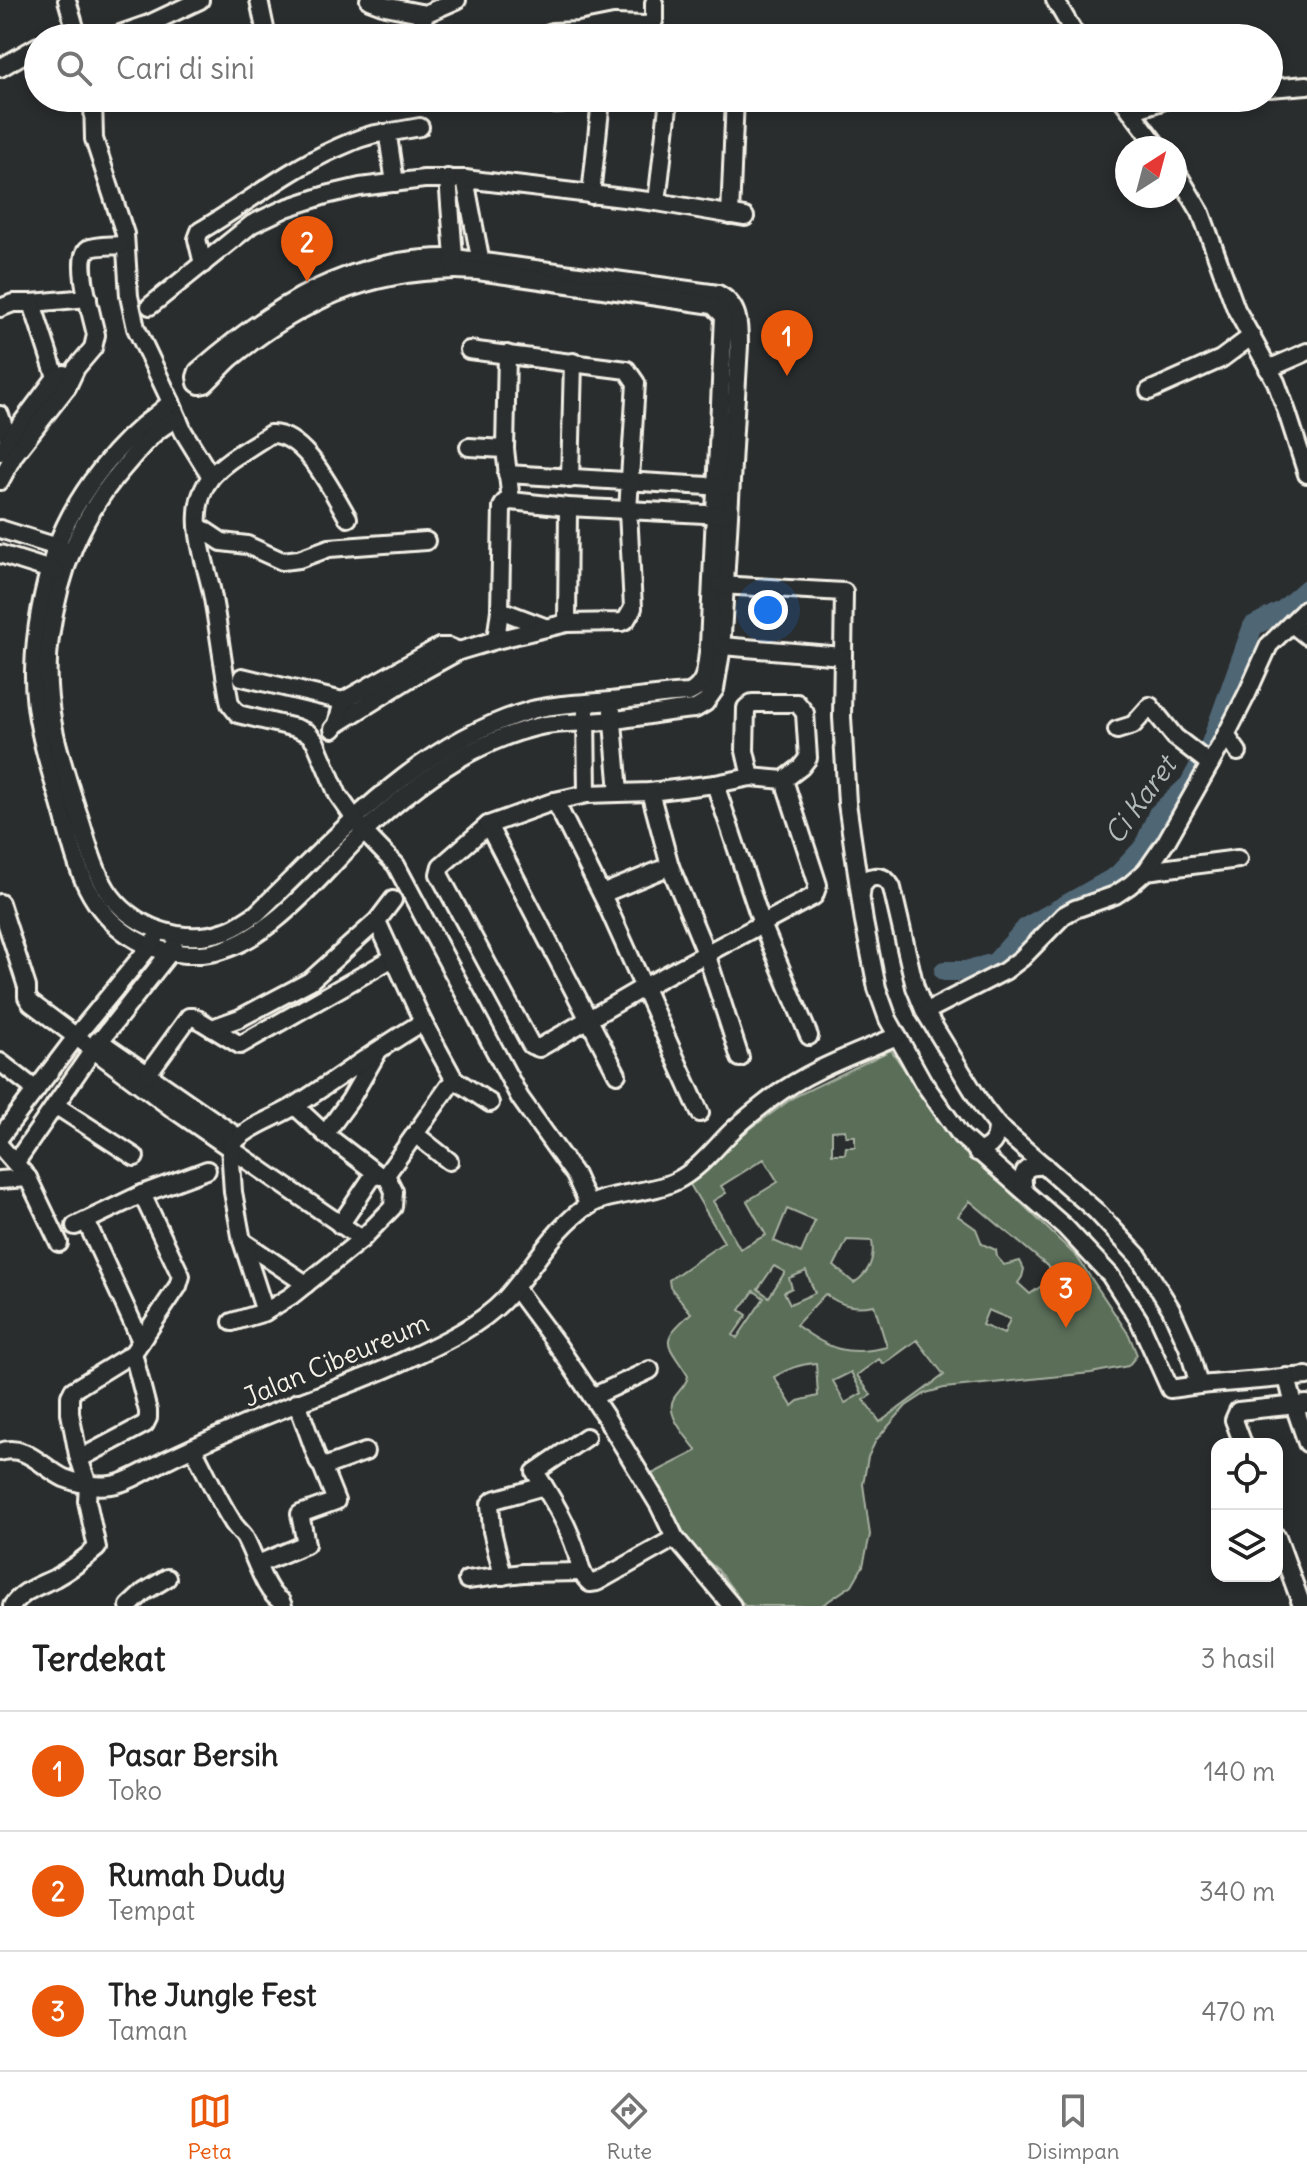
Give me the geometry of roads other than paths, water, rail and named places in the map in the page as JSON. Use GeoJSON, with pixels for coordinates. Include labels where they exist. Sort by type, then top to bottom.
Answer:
{"type":"FeatureCollection","features":[{"type":"Feature","properties":{"kind":"street"},"geometry":{"type":"LineString","coordinates":[[67,0],[73,24]]}},
{"type":"Feature","properties":{"kind":"street"},"geometry":{"type":"LineString","coordinates":[[149,24],[200,0]]}},
{"type":"Feature","properties":{"kind":"street"},"geometry":{"type":"LineString","coordinates":[[259,0],[264,24]]}},
{"type":"Feature","properties":{"kind":"street"},"geometry":{"type":"LineString","coordinates":[[369,0],[385,6],[425,8],[457,0]]}},
{"type":"Feature","properties":{"kind":"street"},"geometry":{"type":"LineString","coordinates":[[1055,0],[1069,24]]}},
{"type":"Feature","properties":{"kind":"street"},"geometry":{"type":"LineString","coordinates":[[649,24],[654,21],[657,1]]}},
{"type":"Feature","properties":{"kind":"street"},"geometry":{"type":"LineString","coordinates":[[0,68],[24,54]]}},
{"type":"Feature","properties":{"kind":"street"},"geometry":{"type":"LineString","coordinates":[[1283,87],[1307,85]]}},
{"type":"Feature","properties":{"kind":"street"},"geometry":{"type":"LineString","coordinates":[[93,112],[94,139],[125,234],[129,296],[136,328],[170,414],[210,475]]}},
{"type":"Feature","properties":{"kind":"street"},"geometry":{"type":"LineString","coordinates":[[591,195],[607,112]]}},
{"type":"Feature","properties":{"kind":"street"},"geometry":{"type":"LineString","coordinates":[[657,202],[667,112]]}},
{"type":"Feature","properties":{"kind":"street"},"geometry":{"type":"LineString","coordinates":[[150,306],[266,216],[326,195],[395,183],[465,179],[657,202],[737,216],[735,112]]}},
{"type":"Feature","properties":{"kind":"street"},"geometry":{"type":"LineString","coordinates":[[1132,112],[1150,136]]}},
{"type":"Feature","properties":{"kind":"street"},"geometry":{"type":"LineString","coordinates":[[203,264],[197,239],[200,231],[283,176],[361,137],[420,127]]}},
{"type":"Feature","properties":{"kind":"street"},"geometry":{"type":"LineString","coordinates":[[386,133],[390,139],[395,183]]}},
{"type":"Feature","properties":{"kind":"street"},"geometry":{"type":"LineString","coordinates":[[448,178],[455,264]]}},
{"type":"Feature","properties":{"kind":"street"},"geometry":{"type":"LineString","coordinates":[[465,179],[482,266]]}},
{"type":"Feature","properties":{"kind":"street"},"geometry":{"type":"LineString","coordinates":[[1187,189],[1201,213],[1231,296],[1276,382],[1307,474]]}},
{"type":"Feature","properties":{"kind":"street"},"geometry":{"type":"LineString","coordinates":[[7,449],[62,382],[87,357],[96,341],[82,269],[84,254],[92,248],[120,245]]}},
{"type":"Feature","properties":{"kind":"street"},"geometry":{"type":"LineString","coordinates":[[56,572],[47,686],[57,751],[96,868],[107,890],[122,908],[143,923],[182,936],[216,934],[249,918],[359,826],[471,752],[516,733],[543,726],[614,720],[700,707],[715,689],[722,646],[719,585],[724,487],[725,322],[720,309],[713,305],[455,264],[431,257],[362,269],[323,285],[275,311],[234,340],[198,371],[197,383],[205,384],[229,360],[269,329],[331,294],[383,278],[435,271],[455,264]]}},
{"type":"Feature","properties":{"kind":"street"},"geometry":{"type":"LineString","coordinates":[[0,308],[13,303],[88,298]]}},
{"type":"Feature","properties":{"kind":"street"},"geometry":{"type":"LineString","coordinates":[[32,303],[62,382]]}},
{"type":"Feature","properties":{"kind":"street"},"geometry":{"type":"LineString","coordinates":[[1149,391],[1221,359],[1252,336]]}},
{"type":"Feature","properties":{"kind":"street"},"geometry":{"type":"LineString","coordinates":[[343,701],[335,727],[439,647],[459,651],[567,623],[613,623],[626,620],[633,608],[628,511],[636,383],[633,377],[627,370],[469,350]]}},
{"type":"Feature","properties":{"kind":"street"},"geometry":{"type":"LineString","coordinates":[[1268,369],[1307,352]]}},
{"type":"Feature","properties":{"kind":"street"},"geometry":{"type":"LineString","coordinates":[[507,354],[505,449],[511,501]]}},
{"type":"Feature","properties":{"kind":"street"},"geometry":{"type":"LineString","coordinates":[[570,479],[573,362]]}},
{"type":"Feature","properties":{"kind":"street"},"geometry":{"type":"LineString","coordinates":[[170,414],[141,427],[103,467],[79,502],[36,630],[34,672],[39,723],[49,767],[82,877],[92,897],[119,929],[151,947],[170,953],[213,952],[236,945],[268,926],[301,896],[386,789],[465,736],[534,710],[570,703],[689,693],[700,686],[705,675],[719,585]]}},
{"type":"Feature","properties":{"kind":"street"},"geometry":{"type":"LineString","coordinates":[[0,415],[7,449],[0,481]]}},
{"type":"Feature","properties":{"kind":"street"},"geometry":{"type":"LineString","coordinates":[[348,518],[313,461],[289,438],[280,434],[270,434],[210,475],[197,510],[200,550],[212,592],[230,704],[233,710],[248,717],[296,728],[308,733],[317,742],[329,776],[359,826],[396,865],[520,1098],[575,1175],[589,1206]]}},
{"type":"Feature","properties":{"kind":"street"},"geometry":{"type":"LineString","coordinates":[[469,447],[505,449]]}},
{"type":"Feature","properties":{"kind":"street"},"geometry":{"type":"LineString","coordinates":[[507,474],[724,487]]}},
{"type":"Feature","properties":{"kind":"street"},"geometry":{"type":"LineString","coordinates":[[496,640],[500,610],[502,507],[505,502],[722,515]]}},
{"type":"Feature","properties":{"kind":"street"},"geometry":{"type":"LineString","coordinates":[[567,623],[568,507]]}},
{"type":"Feature","properties":{"kind":"street"},"geometry":{"type":"LineString","coordinates":[[198,526],[226,544],[247,545],[282,561],[299,559],[329,548],[426,541]]}},
{"type":"Feature","properties":{"kind":"street"},"geometry":{"type":"LineString","coordinates":[[0,529],[64,549]]}},
{"type":"Feature","properties":{"kind":"street"},"geometry":{"type":"LineString","coordinates":[[0,554],[56,572]]}},
{"type":"Feature","properties":{"kind":"street"},"geometry":{"type":"LineString","coordinates":[[719,585],[844,592],[842,717],[847,803],[877,988],[897,1036],[949,1121],[977,1152],[1065,1227],[1110,1275],[1139,1320],[1170,1389],[1307,1376]]}},
{"type":"Feature","properties":{"kind":"street"},"geometry":{"type":"LineString","coordinates":[[925,1012],[1000,974],[1022,958],[1064,915],[1115,895],[1146,871],[1166,842],[1204,760],[1226,735],[1269,645],[1307,608]]}},
{"type":"Feature","properties":{"kind":"street"},"geometry":{"type":"LineString","coordinates":[[500,610],[548,629]]}},
{"type":"Feature","properties":{"kind":"street"},"geometry":{"type":"LineString","coordinates":[[1292,624],[1307,636]]}},
{"type":"Feature","properties":{"kind":"street"},"geometry":{"type":"LineString","coordinates":[[722,646],[842,656]]}},
{"type":"Feature","properties":{"kind":"street"},"geometry":{"type":"LineString","coordinates":[[242,677],[343,701],[357,712]]}},
{"type":"Feature","properties":{"kind":"street"},"geometry":{"type":"LineString","coordinates":[[343,701],[394,680]]}},
{"type":"Feature","properties":{"kind":"street"},"geometry":{"type":"LineString","coordinates":[[611,701],[619,792]]}},
{"type":"Feature","properties":{"kind":"street"},"geometry":{"type":"LineString","coordinates":[[751,777],[745,751],[746,708],[752,703],[793,702],[801,706],[805,713],[808,758],[784,780],[751,777],[650,792],[587,794],[555,801],[488,825],[441,866],[439,874],[531,1045],[539,1048],[644,987],[817,894],[818,885],[784,780]]}},
{"type":"Feature","properties":{"kind":"street"},"geometry":{"type":"LineString","coordinates":[[585,703],[587,794]]}},
{"type":"Feature","properties":{"kind":"street"},"geometry":{"type":"LineString","coordinates":[[1117,730],[1133,725],[1150,706],[1175,737],[1204,760]]}},
{"type":"Feature","properties":{"kind":"street"},"geometry":{"type":"LineString","coordinates":[[1226,735],[1238,752]]}},
{"type":"Feature","properties":{"kind":"street"},"geometry":{"type":"LineString","coordinates":[[715,784],[762,924],[809,1036]]}},
{"type":"Feature","properties":{"kind":"street"},"geometry":{"type":"LineString","coordinates":[[650,792],[670,866],[706,953],[740,1058]]}},
{"type":"Feature","properties":{"kind":"street"},"geometry":{"type":"LineString","coordinates":[[555,801],[602,894],[700,1113]]}},
{"type":"Feature","properties":{"kind":"street"},"geometry":{"type":"LineString","coordinates":[[488,825],[617,1074]]}},
{"type":"Feature","properties":{"kind":"street"},"geometry":{"type":"LineString","coordinates":[[1146,871],[1238,859]]}},
{"type":"Feature","properties":{"kind":"street"},"geometry":{"type":"LineString","coordinates":[[855,860],[874,877],[883,878],[891,886],[915,987],[925,1012],[983,1107],[997,1125],[1096,1211],[1139,1257],[1171,1309],[1188,1347],[1199,1385]]}},
{"type":"Feature","properties":{"kind":"street"},"geometry":{"type":"LineString","coordinates":[[602,894],[670,866]]}},
{"type":"Feature","properties":{"kind":"street"},"geometry":{"type":"LineString","coordinates":[[861,894],[863,884],[874,877]]}},
{"type":"Feature","properties":{"kind":"street"},"geometry":{"type":"LineString","coordinates":[[212,1028],[240,1018],[310,981],[377,921],[393,900]]}},
{"type":"Feature","properties":{"kind":"street"},"geometry":{"type":"LineString","coordinates":[[1,908],[31,1003],[79,1033],[173,1109],[234,1142]]}},
{"type":"Feature","properties":{"kind":"street"},"geometry":{"type":"LineString","coordinates":[[377,921],[423,1022],[454,1079],[490,1103]]}},
{"type":"Feature","properties":{"kind":"street"},"geometry":{"type":"LineString","coordinates":[[0,1137],[161,931]]}},
{"type":"Feature","properties":{"kind":"street"},"geometry":{"type":"LineString","coordinates":[[0,1180],[16,1170],[55,1105],[96,1046],[182,936]]}},
{"type":"Feature","properties":{"kind":"street"},"geometry":{"type":"LineString","coordinates":[[147,1075],[190,1016],[240,1045],[393,958]]}},
{"type":"Feature","properties":{"kind":"street"},"geometry":{"type":"LineString","coordinates":[[310,981],[319,998]]}},
{"type":"Feature","properties":{"kind":"street"},"geometry":{"type":"LineString","coordinates":[[234,1142],[423,1022]]}},
{"type":"Feature","properties":{"kind":"street","name":"Jalan Cibeureum"},"geometry":{"type":"LineString","coordinates":[[88,1485],[122,1482],[297,1402],[414,1357],[465,1329],[501,1303],[558,1231],[582,1209],[676,1180],[691,1171],[775,1095],[807,1076],[897,1036]]}},
{"type":"Feature","properties":{"kind":"street"},"geometry":{"type":"LineString","coordinates":[[96,1046],[147,1075],[362,1239]]}},
{"type":"Feature","properties":{"kind":"street"},"geometry":{"type":"LineString","coordinates":[[325,1134],[350,1100],[380,1048]]}},
{"type":"Feature","properties":{"kind":"street"},"geometry":{"type":"LineString","coordinates":[[0,1062],[36,1090]]}},
{"type":"Feature","properties":{"kind":"street"},"geometry":{"type":"LineString","coordinates":[[340,1225],[415,1134],[454,1079]]}},
{"type":"Feature","properties":{"kind":"street"},"geometry":{"type":"LineString","coordinates":[[55,1105],[135,1157]]}},
{"type":"Feature","properties":{"kind":"street"},"geometry":{"type":"LineString","coordinates":[[232,1322],[265,1312],[306,1284],[362,1239],[393,1207],[394,1191],[380,1174],[325,1134],[295,1106]]}},
{"type":"Feature","properties":{"kind":"street"},"geometry":{"type":"LineString","coordinates":[[977,1152],[996,1138],[997,1125]]}},
{"type":"Feature","properties":{"kind":"street"},"geometry":{"type":"LineString","coordinates":[[415,1134],[449,1161]]}},
{"type":"Feature","properties":{"kind":"street"},"geometry":{"type":"LineString","coordinates":[[234,1142],[233,1192],[242,1241],[265,1312]]}},
{"type":"Feature","properties":{"kind":"street"},"geometry":{"type":"LineString","coordinates":[[0,1146],[59,1243]]}},
{"type":"Feature","properties":{"kind":"street"},"geometry":{"type":"LineString","coordinates":[[1024,1190],[1022,1180],[1025,1171],[1034,1165],[1045,1166]]}},
{"type":"Feature","properties":{"kind":"street"},"geometry":{"type":"LineString","coordinates":[[79,1459],[145,1424],[148,1411],[137,1347],[81,1224],[142,1194],[207,1170]]}},
{"type":"Feature","properties":{"kind":"street"},"geometry":{"type":"LineString","coordinates":[[12,1606],[33,1587],[56,1578],[97,1548],[87,1501],[88,1485],[79,1459],[70,1413],[71,1394],[137,1347],[178,1286],[181,1276],[142,1194]]}},
{"type":"Feature","properties":{"kind":"street"},"geometry":{"type":"LineString","coordinates":[[242,1241],[306,1284]]}},
{"type":"Feature","properties":{"kind":"street"},"geometry":{"type":"LineString","coordinates":[[515,1288],[558,1346],[639,1470],[675,1538],[732,1606]]}},
{"type":"Feature","properties":{"kind":"street"},"geometry":{"type":"LineString","coordinates":[[592,1397],[650,1370]]}},
{"type":"Feature","properties":{"kind":"street"},"geometry":{"type":"LineString","coordinates":[[1287,1377],[1300,1405],[1307,1443]]}},
{"type":"Feature","properties":{"kind":"street"},"geometry":{"type":"LineString","coordinates":[[258,1564],[306,1544],[300,1514],[336,1501],[297,1402]]}},
{"type":"Feature","properties":{"kind":"street"},"geometry":{"type":"LineString","coordinates":[[1241,1438],[1234,1420],[1238,1411],[1300,1405]]}},
{"type":"Feature","properties":{"kind":"street"},"geometry":{"type":"LineString","coordinates":[[586,1437],[535,1472],[559,1509],[588,1582],[597,1582],[675,1538]]}},
{"type":"Feature","properties":{"kind":"street"},"geometry":{"type":"LineString","coordinates":[[193,1448],[233,1523],[242,1533],[263,1580],[283,1606]]}},
{"type":"Feature","properties":{"kind":"street"},"geometry":{"type":"LineString","coordinates":[[0,1452],[14,1449],[24,1452],[62,1477],[88,1485]]}},
{"type":"Feature","properties":{"kind":"street"},"geometry":{"type":"LineString","coordinates":[[322,1466],[365,1452]]}},
{"type":"Feature","properties":{"kind":"street"},"geometry":{"type":"LineString","coordinates":[[503,1576],[492,1531],[490,1504],[494,1500],[544,1486]]}},
{"type":"Feature","properties":{"kind":"street"},"geometry":{"type":"LineString","coordinates":[[1283,1554],[1301,1603]]}},
{"type":"Feature","properties":{"kind":"street"},"geometry":{"type":"LineString","coordinates":[[467,1580],[582,1572]]}},
{"type":"Feature","properties":{"kind":"street"},"geometry":{"type":"LineString","coordinates":[[129,1606],[167,1578]]}},
{"type":"Feature","properties":{"kind":"waterway","name":"Ci Karet"},"geometry":{"type":"LineString","coordinates":[[944,971],[966,971],[995,963],[1027,927],[1117,876],[1144,847],[1158,814],[1189,785],[1209,749],[1253,626],[1282,611],[1307,589]]}},
{"type":"Feature","properties":{"kind":"place","name":"Rumah Dudy"},"geometry":{"type":"Point","coordinates":[307,282]}},
{"type":"Feature","properties":{"kind":"place","name":"Pasar Bersih"},"geometry":{"type":"Point","coordinates":[787,376]}},
{"type":"Feature","properties":{"kind":"place","name":"The Jungle Fest"},"geometry":{"type":"Point","coordinates":[1066,1328]}}]}
